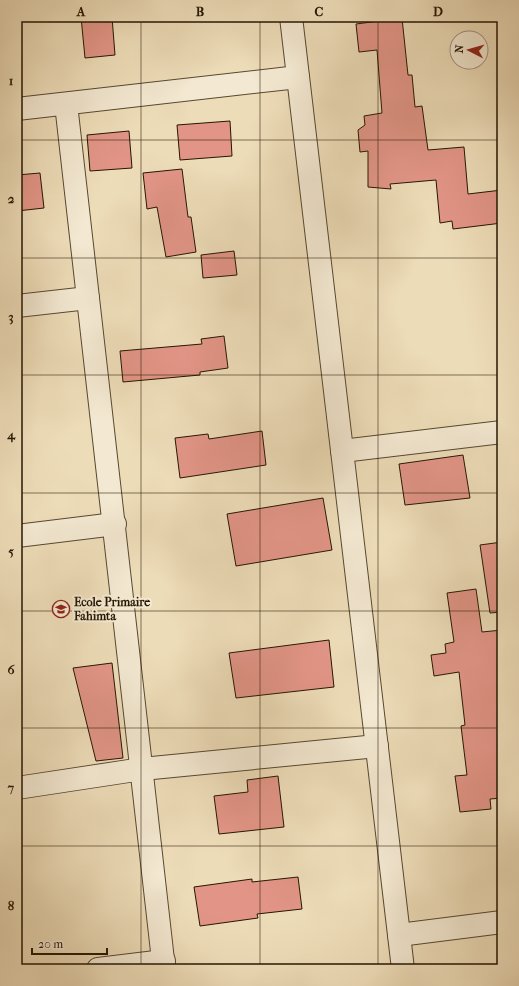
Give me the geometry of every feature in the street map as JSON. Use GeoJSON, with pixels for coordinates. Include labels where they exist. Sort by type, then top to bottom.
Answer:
{"type":"FeatureCollection","features":[{"type":"Feature","properties":{"kind":"street"},"geometry":{"type":"LineString","coordinates":[[291,17],[403,969]]}},
{"type":"Feature","properties":{"kind":"street"},"geometry":{"type":"LineString","coordinates":[[17,109],[298,77]]}},
{"type":"Feature","properties":{"kind":"street"},"geometry":{"type":"LineString","coordinates":[[66,104],[164,965],[98,969]]}},
{"type":"Feature","properties":{"kind":"street"},"geometry":{"type":"LineString","coordinates":[[17,306],[88,298]]}},
{"type":"Feature","properties":{"kind":"street"},"geometry":{"type":"LineString","coordinates":[[342,451],[502,432]]}},
{"type":"Feature","properties":{"kind":"street"},"geometry":{"type":"LineString","coordinates":[[17,536],[115,524]]}},
{"type":"Feature","properties":{"kind":"street"},"geometry":{"type":"LineString","coordinates":[[17,788],[142,769],[377,746]]}},
{"type":"Feature","properties":{"kind":"street"},"geometry":{"type":"LineString","coordinates":[[399,935],[502,922]]}},
{"type":"Feature","properties":{"kind":"building"},"geometry":{"type":"Polygon","coordinates":[[[81,17],[112,17],[115,55],[85,58],[81,17]]]}},
{"type":"Feature","properties":{"kind":"building"},"geometry":{"type":"Polygon","coordinates":[[[402,18],[408,75],[412,75],[415,107],[422,106],[428,150],[464,147],[468,194],[502,190],[502,223],[453,229],[452,221],[440,223],[436,180],[390,184],[391,189],[368,187],[368,151],[360,152],[358,130],[365,125],[364,116],[382,113],[377,50],[359,52],[356,24],[402,18]]]}},
{"type":"Feature","properties":{"kind":"building"},"geometry":{"type":"Polygon","coordinates":[[[230,121],[232,156],[180,160],[177,125],[230,121]]]}},
{"type":"Feature","properties":{"kind":"building"},"geometry":{"type":"Polygon","coordinates":[[[129,131],[132,168],[90,171],[87,135],[129,131]]]}},
{"type":"Feature","properties":{"kind":"building"},"geometry":{"type":"Polygon","coordinates":[[[182,169],[188,217],[191,217],[196,252],[166,257],[157,207],[147,209],[143,173],[182,169]]]}},
{"type":"Feature","properties":{"kind":"building"},"geometry":{"type":"Polygon","coordinates":[[[40,173],[44,208],[17,211],[17,175],[40,173]]]}},
{"type":"Feature","properties":{"kind":"building"},"geometry":{"type":"Polygon","coordinates":[[[234,251],[237,275],[203,278],[201,255],[234,251]]]}},
{"type":"Feature","properties":{"kind":"building"},"geometry":{"type":"Polygon","coordinates":[[[224,336],[228,368],[200,372],[200,375],[123,382],[120,351],[202,344],[201,339],[224,336]]]}},
{"type":"Feature","properties":{"kind":"building"},"geometry":{"type":"Polygon","coordinates":[[[262,431],[266,465],[180,478],[175,438],[208,434],[209,439],[262,431]]]}},
{"type":"Feature","properties":{"kind":"building"},"geometry":{"type":"Polygon","coordinates":[[[463,455],[470,498],[405,505],[399,464],[463,455]]]}},
{"type":"Feature","properties":{"kind":"building"},"geometry":{"type":"Polygon","coordinates":[[[323,498],[332,550],[236,566],[227,514],[323,498]]]}},
{"type":"Feature","properties":{"kind":"building"},"geometry":{"type":"Polygon","coordinates":[[[502,542],[502,612],[490,613],[480,545],[502,542]]]}},
{"type":"Feature","properties":{"kind":"building"},"geometry":{"type":"Polygon","coordinates":[[[476,589],[482,632],[502,630],[502,798],[490,799],[491,809],[460,812],[455,776],[467,775],[461,726],[465,725],[459,672],[434,676],[431,655],[446,653],[445,644],[454,642],[447,593],[476,589]]]}},
{"type":"Feature","properties":{"kind":"building"},"geometry":{"type":"Polygon","coordinates":[[[329,640],[334,687],[236,698],[229,653],[329,640]]]}},
{"type":"Feature","properties":{"kind":"building"},"geometry":{"type":"Polygon","coordinates":[[[112,663],[123,758],[96,761],[73,668],[112,663]]]}},
{"type":"Feature","properties":{"kind":"building"},"geometry":{"type":"Polygon","coordinates":[[[278,776],[284,827],[219,834],[214,796],[248,792],[247,780],[278,776]]]}},
{"type":"Feature","properties":{"kind":"building"},"geometry":{"type":"Polygon","coordinates":[[[298,877],[302,909],[257,914],[258,918],[200,926],[194,887],[252,879],[252,882],[298,877]]]}},
{"type":"Feature","properties":{"kind":"place","name":"Ecole Primaire Fahimta"},"geometry":{"type":"Point","coordinates":[61,609]}}]}
